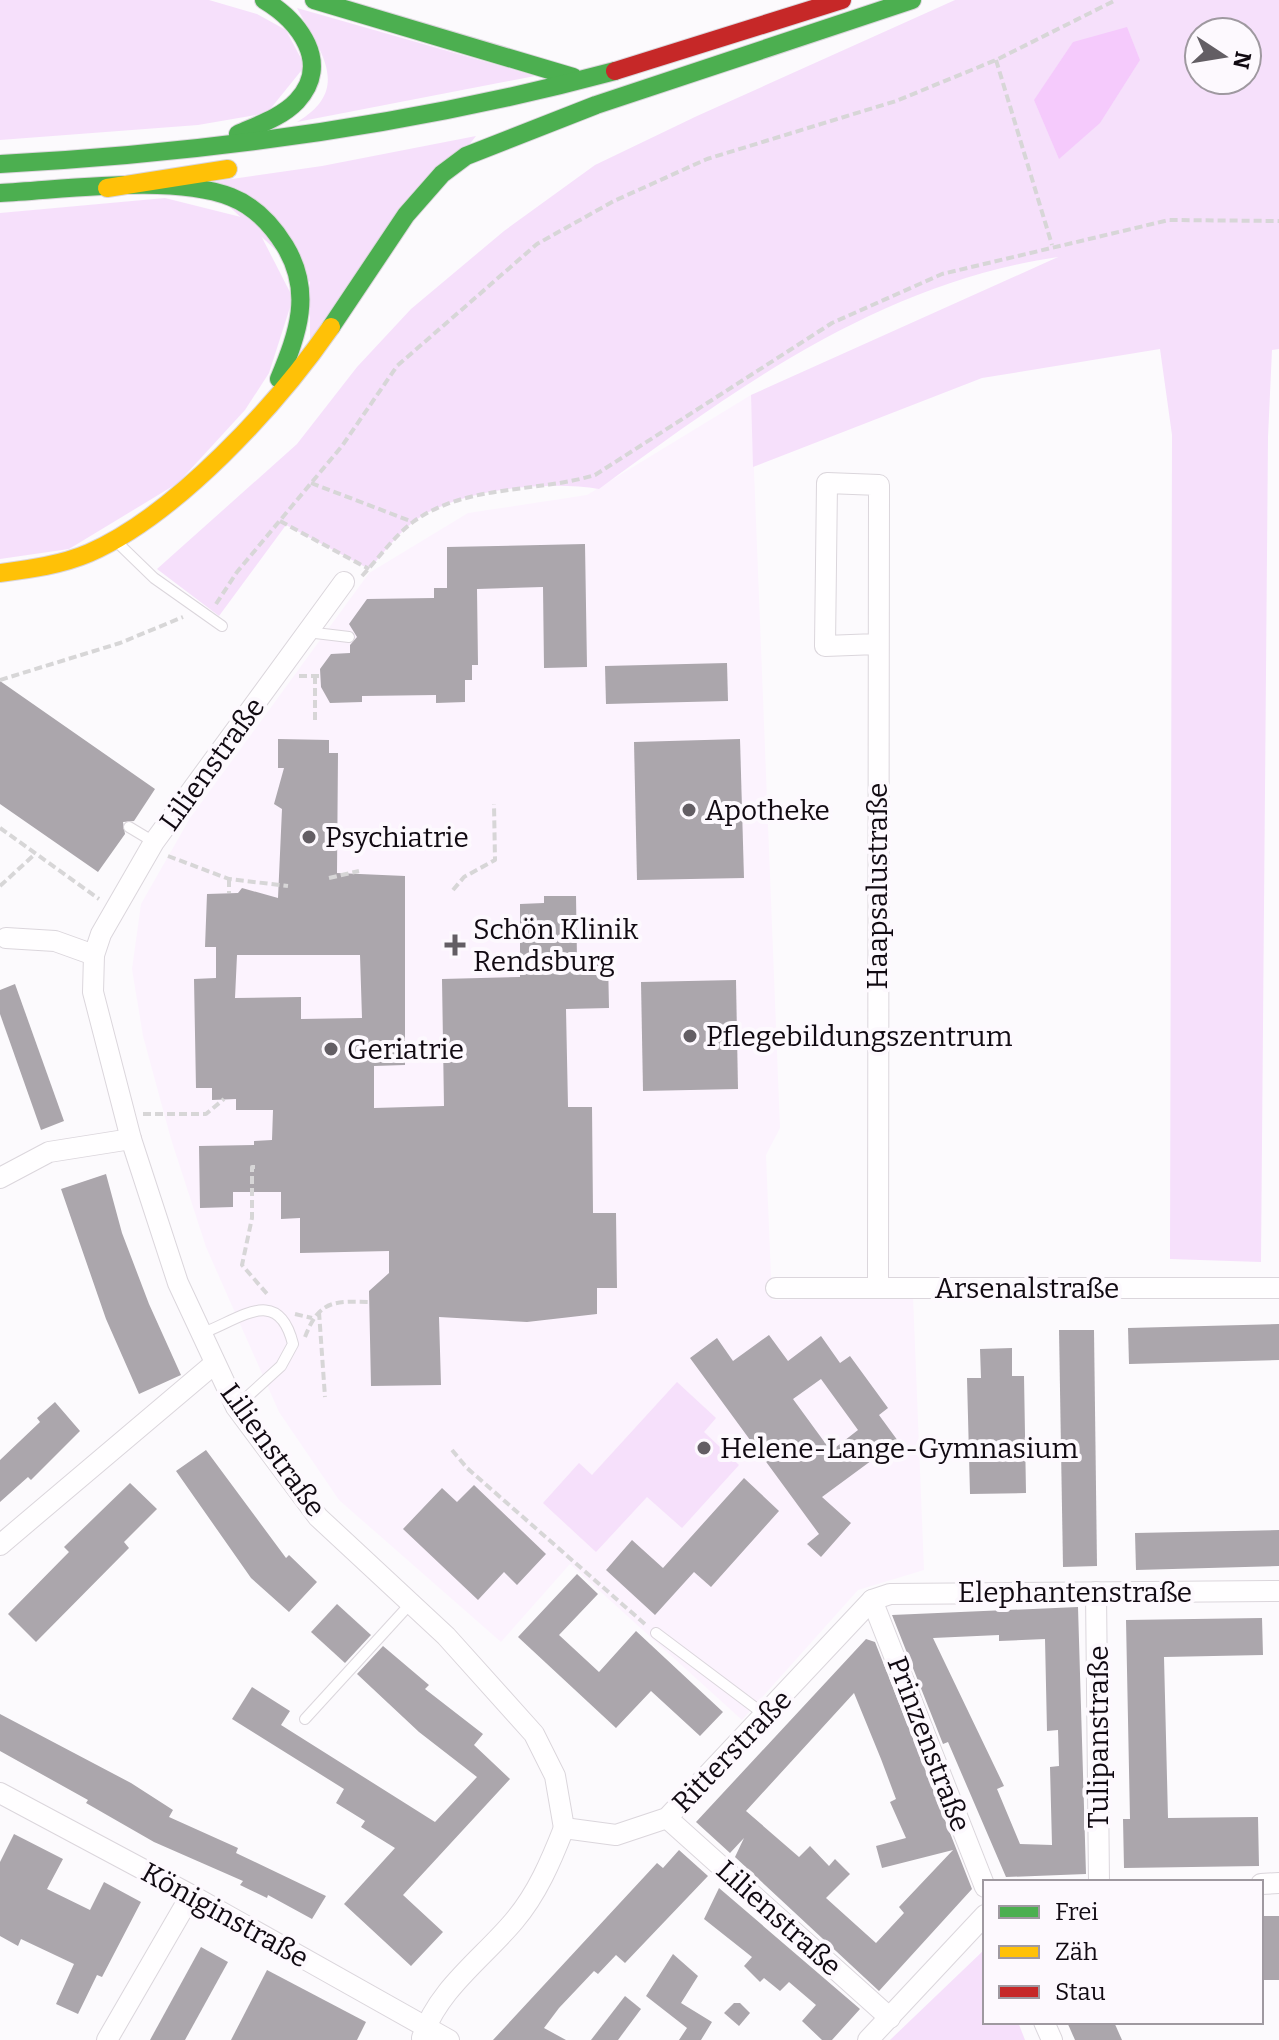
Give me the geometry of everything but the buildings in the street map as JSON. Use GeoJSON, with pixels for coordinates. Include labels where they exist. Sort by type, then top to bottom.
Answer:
{"type":"FeatureCollection","features":[{"type":"Feature","properties":{"kind":"highway"},"geometry":{"type":"LineString","coordinates":[[211,148],[288,108],[307,85],[313,56],[309,39],[291,19],[264,0]]}},
{"type":"Feature","properties":{"kind":"highway"},"geometry":{"type":"LineString","coordinates":[[314,0],[512,62],[583,80]]}},
{"type":"Feature","properties":{"kind":"highway"},"geometry":{"type":"LineString","coordinates":[[0,164],[211,148],[392,122],[583,80],[842,0]]}},
{"type":"Feature","properties":{"kind":"highway"},"geometry":{"type":"LineString","coordinates":[[0,573],[57,565],[118,543],[174,502],[210,469],[315,351],[399,226],[443,172],[491,145],[619,95],[857,22],[912,0]]}},
{"type":"Feature","properties":{"kind":"highway"},"geometry":{"type":"LineString","coordinates":[[495,123],[619,95]]}},
{"type":"Feature","properties":{"kind":"highway"},"geometry":{"type":"LineString","coordinates":[[107,188],[251,165]]}},
{"type":"Feature","properties":{"kind":"highway"},"geometry":{"type":"LineString","coordinates":[[0,193],[107,188],[217,192],[259,213],[287,244],[299,278],[302,309],[296,338],[271,399]]}},
{"type":"Feature","properties":{"kind":"street","name":"Haapsalustraße"},"geometry":{"type":"LineString","coordinates":[[877,644],[825,646],[827,483],[879,485],[878,1288]]}},
{"type":"Feature","properties":{"kind":"street","name":"Lilienstraße"},"geometry":{"type":"LineString","coordinates":[[344,582],[152,846],[115,908],[94,955],[93,992],[97,1017],[131,1139],[178,1283],[199,1335],[236,1407],[318,1517],[411,1603],[534,1734],[555,1776],[564,1828]]}},
{"type":"Feature","properties":{"kind":"street"},"geometry":{"type":"LineString","coordinates":[[6,938],[55,941],[94,955]]}},
{"type":"Feature","properties":{"kind":"street"},"geometry":{"type":"LineString","coordinates":[[0,1178],[49,1152],[131,1139]]}},
{"type":"Feature","properties":{"kind":"street","name":"Arsenalstraße"},"geometry":{"type":"LineString","coordinates":[[776,1288],[1279,1288]]}},
{"type":"Feature","properties":{"kind":"street"},"geometry":{"type":"LineString","coordinates":[[0,1545],[214,1364]]}},
{"type":"Feature","properties":{"kind":"street","name":"Elephantenstraße"},"geometry":{"type":"LineString","coordinates":[[872,1600],[906,1594],[1279,1591]]}},
{"type":"Feature","properties":{"kind":"street","name":"Tulipanstraße"},"geometry":{"type":"LineString","coordinates":[[1096,1592],[1099,1880]]}},
{"type":"Feature","properties":{"kind":"street","name":"Ritterstraße"},"geometry":{"type":"LineString","coordinates":[[564,1828],[616,1835],[667,1818],[872,1600]]}},
{"type":"Feature","properties":{"kind":"street","name":"Prinzenstraße"},"geometry":{"type":"LineString","coordinates":[[872,1600],[983,1882]]}},
{"type":"Feature","properties":{"kind":"street","name":"Königinstraße"},"geometry":{"type":"LineString","coordinates":[[0,1793],[191,1895],[423,2034],[449,2040]]}},
{"type":"Feature","properties":{"kind":"street","name":"Lilienstraße"},"geometry":{"type":"LineString","coordinates":[[667,1818],[890,2018]]}},
{"type":"Feature","properties":{"kind":"street"},"geometry":{"type":"LineString","coordinates":[[423,2034],[469,1967],[515,1920],[548,1870],[564,1828]]}},
{"type":"Feature","properties":{"kind":"street"},"geometry":{"type":"LineString","coordinates":[[107,2040],[191,1895]]}},
{"type":"Feature","properties":{"kind":"street"},"geometry":{"type":"LineString","coordinates":[[868,2040],[983,1917]]}},
{"type":"Feature","properties":{"kind":"lane"},"geometry":{"type":"LineString","coordinates":[[118,543],[154,578],[222,626]]}},
{"type":"Feature","properties":{"kind":"lane"},"geometry":{"type":"LineString","coordinates":[[307,632],[349,637]]}},
{"type":"Feature","properties":{"kind":"lane"},"geometry":{"type":"LineString","coordinates":[[129,827],[152,846]]}},
{"type":"Feature","properties":{"kind":"lane"},"geometry":{"type":"LineString","coordinates":[[199,1335],[226,1325],[251,1309],[275,1312],[288,1324],[293,1344],[281,1366],[236,1407]]}},
{"type":"Feature","properties":{"kind":"lane"},"geometry":{"type":"LineString","coordinates":[[305,1719],[411,1603]]}},
{"type":"Feature","properties":{"kind":"lane"},"geometry":{"type":"LineString","coordinates":[[656,1633],[766,1716]]}},
{"type":"Feature","properties":{"kind":"path"},"geometry":{"type":"LineString","coordinates":[[0,680],[120,643],[188,615],[202,614],[216,604],[237,572],[342,446],[397,366],[537,244],[614,201],[707,159],[896,101],[996,60],[1116,0]]}},
{"type":"Feature","properties":{"kind":"path"},"geometry":{"type":"LineString","coordinates":[[996,60],[1052,246]]}},
{"type":"Feature","properties":{"kind":"path"},"geometry":{"type":"LineString","coordinates":[[344,582],[362,576],[413,522],[467,496],[567,484],[595,475],[832,323],[942,274],[1169,220],[1279,221]]}},
{"type":"Feature","properties":{"kind":"path"},"geometry":{"type":"LineString","coordinates":[[310,483],[413,522]]}},
{"type":"Feature","properties":{"kind":"path"},"geometry":{"type":"LineString","coordinates":[[280,521],[369,569]]}},
{"type":"Feature","properties":{"kind":"path"},"geometry":{"type":"LineString","coordinates":[[315,677],[315,720]]}},
{"type":"Feature","properties":{"kind":"path"},"geometry":{"type":"LineString","coordinates":[[453,890],[464,877],[495,860],[494,804]]}},
{"type":"Feature","properties":{"kind":"path"},"geometry":{"type":"LineString","coordinates":[[0,828],[115,908]]}},
{"type":"Feature","properties":{"kind":"path"},"geometry":{"type":"LineString","coordinates":[[152,846],[229,879],[288,886]]}},
{"type":"Feature","properties":{"kind":"path"},"geometry":{"type":"LineString","coordinates":[[0,886],[35,854]]}},
{"type":"Feature","properties":{"kind":"path"},"geometry":{"type":"LineString","coordinates":[[329,878],[359,871]]}},
{"type":"Feature","properties":{"kind":"path"},"geometry":{"type":"LineString","coordinates":[[229,879],[229,893]]}},
{"type":"Feature","properties":{"kind":"path"},"geometry":{"type":"LineString","coordinates":[[124,1113],[206,1114],[224,1099]]}},
{"type":"Feature","properties":{"kind":"path"},"geometry":{"type":"LineString","coordinates":[[255,1167],[252,1167],[251,1229],[242,1265],[272,1299]]}},
{"type":"Feature","properties":{"kind":"path"},"geometry":{"type":"LineString","coordinates":[[290,1310],[312,1318]]}},
{"type":"Feature","properties":{"kind":"path"},"geometry":{"type":"LineString","coordinates":[[319,1312],[325,1397]]}},
{"type":"Feature","properties":{"kind":"path"},"geometry":{"type":"LineString","coordinates":[[452,1450],[467,1468],[656,1633]]}},
{"type":"Feature","properties":{"kind":"shaded area"},"geometry":{"type":"Polygon","coordinates":[[[0,0],[209,0],[257,14],[286,30],[305,66],[267,113],[198,125],[0,140],[0,0]]]}},
{"type":"Feature","properties":{"kind":"shaded area"},"geometry":{"type":"Polygon","coordinates":[[[955,0],[1279,0],[1279,349],[1272,350],[1268,437],[1261,1262],[1170,1259],[1172,435],[1160,349],[982,378],[753,467],[751,395],[1058,257],[993,270],[931,290],[872,315],[759,377],[599,489],[553,486],[502,490],[452,502],[430,511],[406,528],[369,569],[286,525],[219,616],[157,569],[297,444],[357,367],[411,309],[504,231],[595,165],[955,0]]]}},
{"type":"Feature","properties":{"kind":"shaded area"},"geometry":{"type":"Polygon","coordinates":[[[297,8],[535,76],[297,122],[314,109],[324,96],[328,83],[322,54],[297,8]]]}},
{"type":"Feature","properties":{"kind":"shaded area"},"geometry":{"type":"Polygon","coordinates":[[[1127,27],[1140,60],[1100,123],[1059,159],[1034,100],[1073,42],[1127,27]]]}},
{"type":"Feature","properties":{"kind":"shaded area"},"geometry":{"type":"Polygon","coordinates":[[[476,136],[310,348],[310,282],[204,183],[322,166],[476,136]]]}},
{"type":"Feature","properties":{"kind":"shaded area"},"geometry":{"type":"Polygon","coordinates":[[[165,198],[253,220],[293,298],[269,373],[245,410],[178,483],[69,549],[0,559],[0,213],[165,198]]]}},
{"type":"Feature","properties":{"kind":"shaded area","name":"Schön Klinik Rendsburg"},"geometry":{"type":"Polygon","coordinates":[[[751,395],[780,1128],[766,1155],[772,1300],[913,1296],[924,1570],[858,1590],[742,1720],[570,1564],[501,1642],[339,1500],[279,1412],[206,1247],[171,1139],[143,1036],[132,969],[141,904],[190,818],[369,573],[468,513],[587,495],[751,395]]]}},
{"type":"Feature","properties":{"kind":"shaded area"},"geometry":{"type":"Polygon","coordinates":[[[677,1382],[716,1418],[704,1432],[739,1465],[682,1528],[647,1497],[596,1552],[543,1503],[579,1463],[592,1475],[677,1382]]]}},
{"type":"Feature","properties":{"kind":"shaded area"},"geometry":{"type":"Polygon","coordinates":[[[983,1951],[983,2024],[1019,2024],[1025,2040],[890,2040],[983,1951]]]}},
{"type":"Feature","properties":{"kind":"traffic: fast"},"geometry":{"type":"LineString","coordinates":[[238,134],[291,107],[307,87],[312,72],[307,44],[299,31],[264,0]]}},
{"type":"Feature","properties":{"kind":"traffic: fast"},"geometry":{"type":"LineString","coordinates":[[314,0],[573,77]]}},
{"type":"Feature","properties":{"kind":"traffic: fast"},"geometry":{"type":"LineString","coordinates":[[331,327],[406,215],[442,174],[466,156],[596,105],[912,0]]}},
{"type":"Feature","properties":{"kind":"traffic: fast"},"geometry":{"type":"LineString","coordinates":[[0,164],[156,152],[310,134],[463,107],[615,71]]}},
{"type":"Feature","properties":{"kind":"traffic: fast"},"geometry":{"type":"LineString","coordinates":[[0,193],[117,185],[179,186],[231,197],[247,206],[262,217],[280,238],[294,263],[299,280],[297,329],[279,379]]}},
{"type":"Feature","properties":{"kind":"traffic: slow"},"geometry":{"type":"LineString","coordinates":[[107,188],[228,169]]}},
{"type":"Feature","properties":{"kind":"traffic: slow"},"geometry":{"type":"LineString","coordinates":[[0,573],[45,566],[89,553],[156,513],[254,423],[331,327]]}},
{"type":"Feature","properties":{"kind":"traffic: jam"},"geometry":{"type":"LineString","coordinates":[[615,71],[842,0]]}},
{"type":"Feature","properties":{"kind":"place","name":"Apotheke"},"geometry":{"type":"Point","coordinates":[689,810]}},
{"type":"Feature","properties":{"kind":"place","name":"Psychiatrie"},"geometry":{"type":"Point","coordinates":[309,837]}},
{"type":"Feature","properties":{"kind":"place","name":"Schön Klinik Rendsburg"},"geometry":{"type":"Point","coordinates":[455,945]}},
{"type":"Feature","properties":{"kind":"place","name":"Pflegebildungszentrum"},"geometry":{"type":"Point","coordinates":[690,1036]}},
{"type":"Feature","properties":{"kind":"place","name":"Geriatrie"},"geometry":{"type":"Point","coordinates":[331,1049]}},
{"type":"Feature","properties":{"kind":"place","name":"Helene-Lange-Gymnasium"},"geometry":{"type":"Point","coordinates":[704,1448]}}]}
